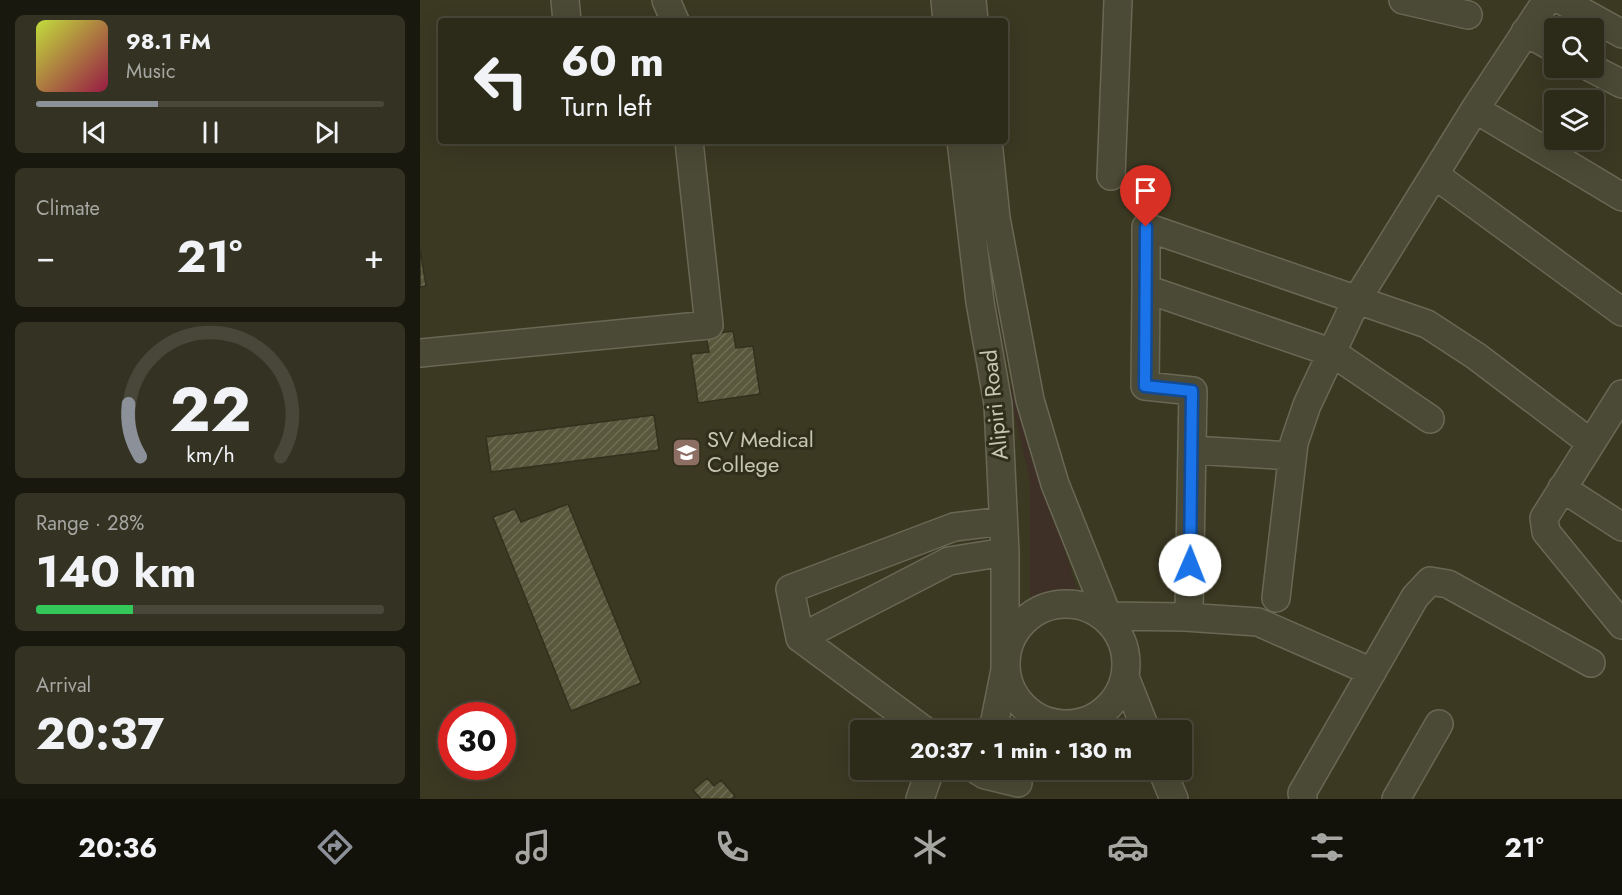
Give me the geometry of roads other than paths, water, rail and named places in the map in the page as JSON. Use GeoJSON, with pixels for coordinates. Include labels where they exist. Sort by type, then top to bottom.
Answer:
{"type":"FeatureCollection","features":[{"type":"Feature","properties":{"kind":"street"},"geometry":{"type":"LineString","coordinates":[[565,0],[567,18]]}},
{"type":"Feature","properties":{"kind":"street"},"geometry":{"type":"LineString","coordinates":[[666,0],[674,18]]}},
{"type":"Feature","properties":{"kind":"street"},"geometry":{"type":"LineString","coordinates":[[945,0],[947,18]]}},
{"type":"Feature","properties":{"kind":"street"},"geometry":{"type":"LineString","coordinates":[[972,0],[974,18]]}},
{"type":"Feature","properties":{"kind":"street"},"geometry":{"type":"LineString","coordinates":[[1111,176],[1118,0]]}},
{"type":"Feature","properties":{"kind":"street"},"geometry":{"type":"LineString","coordinates":[[1403,0],[1468,15]]}},
{"type":"Feature","properties":{"kind":"street"},"geometry":{"type":"LineString","coordinates":[[1276,598],[1292,456],[1307,405],[1356,301],[1475,109],[1547,0]]}},
{"type":"Feature","properties":{"kind":"street"},"geometry":{"type":"LineString","coordinates":[[1561,0],[1622,34]]}},
{"type":"Feature","properties":{"kind":"street"},"geometry":{"type":"LineString","coordinates":[[1525,32],[1544,42]]}},
{"type":"Feature","properties":{"kind":"street"},"geometry":{"type":"LineString","coordinates":[[1604,75],[1622,84]]}},
{"type":"Feature","properties":{"kind":"street"},"geometry":{"type":"LineString","coordinates":[[1475,109],[1622,196]]}},
{"type":"Feature","properties":{"kind":"street"},"geometry":{"type":"LineString","coordinates":[[420,353],[709,326],[689,144]]}},
{"type":"Feature","properties":{"kind":"street","name":"Alipiri Road"},"geometry":{"type":"LineString","coordinates":[[961,144],[980,302],[998,404],[1005,552],[1005,670]]}},
{"type":"Feature","properties":{"kind":"street","name":"Alipiri Road"},"geometry":{"type":"LineString","coordinates":[[987,144],[996,218],[1030,400],[1055,484],[1110,620]]}},
{"type":"Feature","properties":{"kind":"street"},"geometry":{"type":"LineString","coordinates":[[1435,175],[1622,312]]}},
{"type":"Feature","properties":{"kind":"street"},"geometry":{"type":"LineString","coordinates":[[1185,617],[1190,611],[1192,391],[1145,386],[1146,227],[1427,324],[1605,436]]}},
{"type":"Feature","properties":{"kind":"street"},"geometry":{"type":"LineString","coordinates":[[1146,289],[1333,353],[1430,419]]}},
{"type":"Feature","properties":{"kind":"street"},"geometry":{"type":"LineString","coordinates":[[1622,394],[1605,436],[1562,488],[1544,518],[1546,532],[1622,625]]}},
{"type":"Feature","properties":{"kind":"street"},"geometry":{"type":"LineString","coordinates":[[1192,450],[1292,456]]}},
{"type":"Feature","properties":{"kind":"street"},"geometry":{"type":"LineString","coordinates":[[1562,488],[1622,527]]}},
{"type":"Feature","properties":{"kind":"street"},"geometry":{"type":"LineString","coordinates":[[911,720],[800,638],[790,589],[954,527],[1003,521]]}},
{"type":"Feature","properties":{"kind":"street"},"geometry":{"type":"LineString","coordinates":[[800,638],[949,561],[1005,552]]}},
{"type":"Feature","properties":{"kind":"street"},"geometry":{"type":"LineString","coordinates":[[1303,799],[1302,793],[1415,597],[1430,581],[1448,584],[1591,663]]}},
{"type":"Feature","properties":{"kind":"street"},"geometry":{"type":"LineString","coordinates":[[995,720],[1007,650],[1014,633],[1026,618],[1042,609],[1060,604],[1079,605],[1110,620],[1121,640],[1126,658],[1125,677],[1118,695],[1106,709],[1087,720]]}},
{"type":"Feature","properties":{"kind":"street"},"geometry":{"type":"LineString","coordinates":[[1110,620],[1185,617],[1258,622],[1372,672]]}},
{"type":"Feature","properties":{"kind":"street"},"geometry":{"type":"LineString","coordinates":[[1005,670],[1010,687],[1020,703],[1035,715],[1046,720]]}},
{"type":"Feature","properties":{"kind":"street"},"geometry":{"type":"LineString","coordinates":[[1125,677],[1142,720]]}},
{"type":"Feature","properties":{"kind":"street"},"geometry":{"type":"LineString","coordinates":[[1396,799],[1439,724]]}},
{"type":"Feature","properties":{"kind":"street"},"geometry":{"type":"LineString","coordinates":[[920,799],[927,780]]}},
{"type":"Feature","properties":{"kind":"street"},"geometry":{"type":"LineString","coordinates":[[995,780],[1019,784]]}},
{"type":"Feature","properties":{"kind":"street"},"geometry":{"type":"LineString","coordinates":[[1166,780],[1174,799]]}},
{"type":"Feature","properties":{"kind":"place","name":"SV Medical College"},"geometry":{"type":"Point","coordinates":[686,452]}}]}
